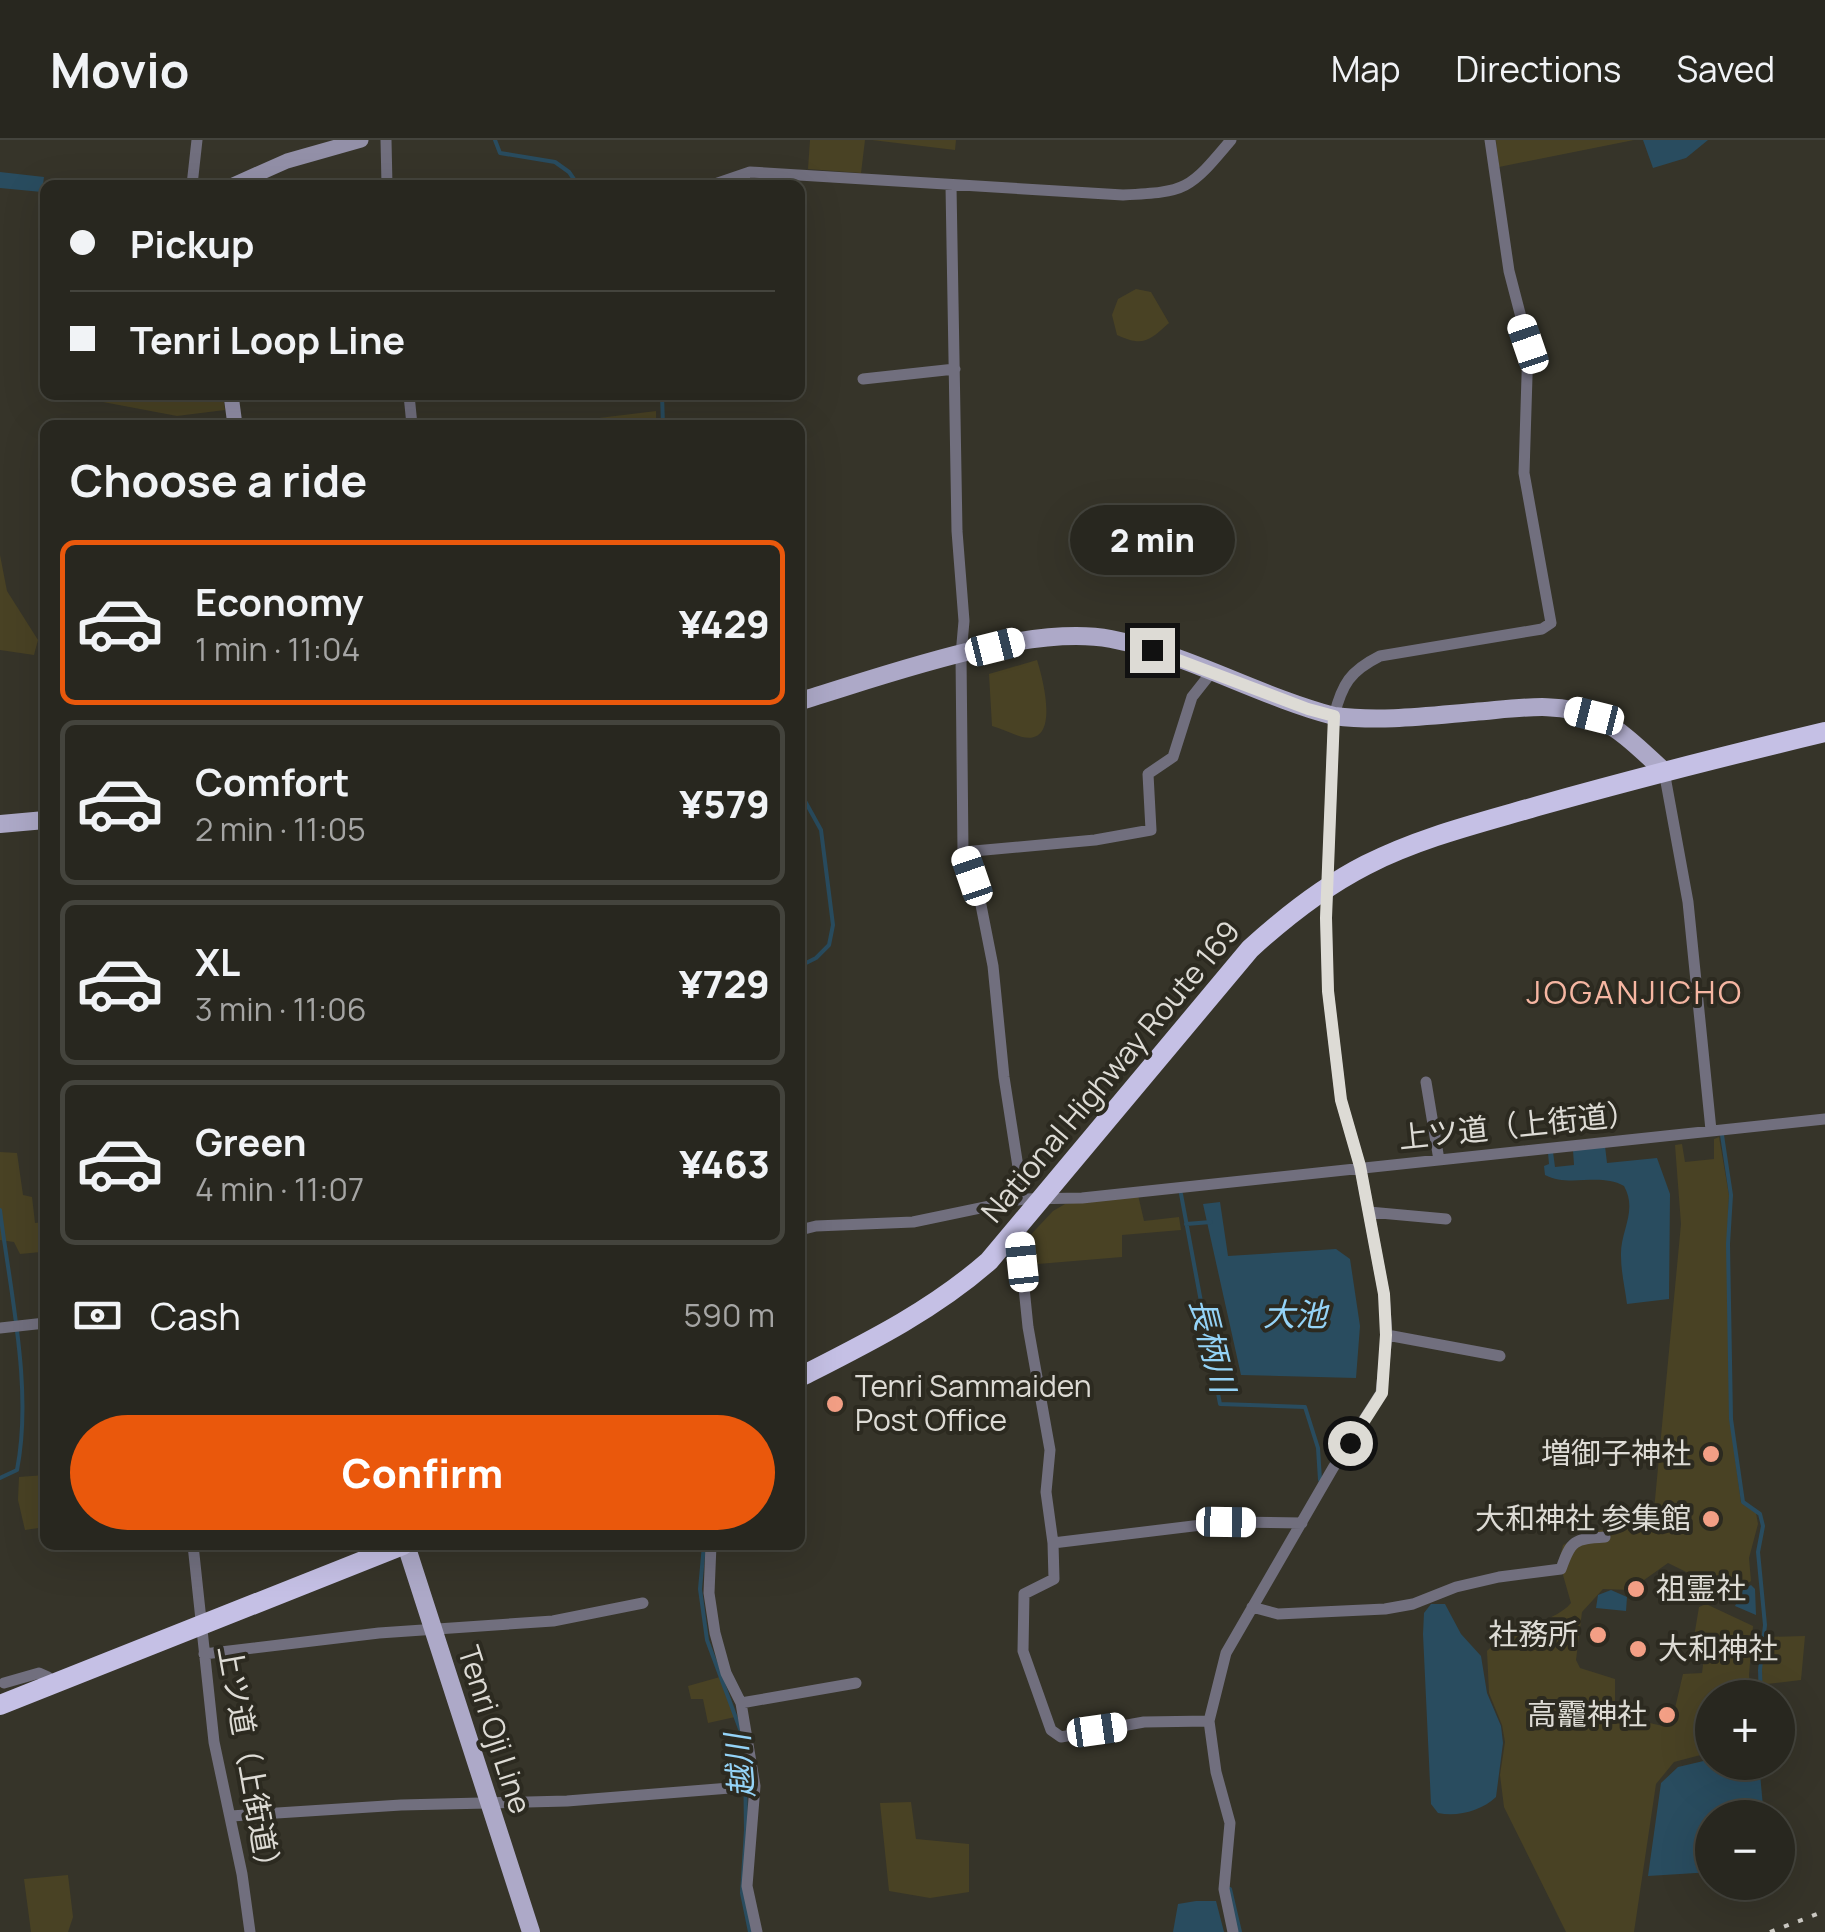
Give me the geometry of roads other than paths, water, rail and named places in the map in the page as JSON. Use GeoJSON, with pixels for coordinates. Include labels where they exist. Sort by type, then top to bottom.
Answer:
{"type":"FeatureCollection","features":[{"type":"Feature","properties":{"kind":"highway","name":"National Highway Route 169"},"geometry":{"type":"LineString","coordinates":[[805,1374],[924,1312],[958,1288],[1018,1229],[1034,1198],[1250,949],[1287,915],[1327,888],[1376,860],[1437,835],[1664,770],[1825,732]]}},
{"type":"Feature","properties":{"kind":"highway"},"geometry":{"type":"LineString","coordinates":[[0,1705],[391,1550]]}},
{"type":"Feature","properties":{"kind":"main road"},"geometry":{"type":"LineString","coordinates":[[245,180],[325,144],[361,140]]}},
{"type":"Feature","properties":{"kind":"main road"},"geometry":{"type":"LineString","coordinates":[[805,700],[1029,638],[1085,635],[1152,650],[1334,716],[1366,720],[1553,707],[1594,716],[1616,729],[1664,770]]}},
{"type":"Feature","properties":{"kind":"main road"},"geometry":{"type":"LineString","coordinates":[[0,824],[40,820]]}},
{"type":"Feature","properties":{"kind":"main road","name":"Tenri Oji Line"},"geometry":{"type":"LineString","coordinates":[[406,1550],[531,1932]]}},
{"type":"Feature","properties":{"kind":"street"},"geometry":{"type":"LineString","coordinates":[[193,180],[197,140]]}},
{"type":"Feature","properties":{"kind":"street"},"geometry":{"type":"LineString","coordinates":[[386,140],[387,180]]}},
{"type":"Feature","properties":{"kind":"street"},"geometry":{"type":"LineString","coordinates":[[727,180],[750,172],[1123,195],[1172,192],[1190,184],[1231,140]]}},
{"type":"Feature","properties":{"kind":"street"},"geometry":{"type":"LineString","coordinates":[[1233,1932],[1224,1889],[1230,1823],[1216,1772],[1209,1721],[1226,1654],[1382,1393],[1384,1294],[1360,1166],[1341,1100],[1328,991],[1327,888],[1334,716],[1340,690],[1363,664],[1380,656],[1542,630],[1551,622],[1524,473],[1528,344],[1510,271],[1490,140]]}},
{"type":"Feature","properties":{"kind":"street"},"geometry":{"type":"LineString","coordinates":[[951,186],[957,531],[964,621],[963,852],[980,900],[993,966],[1004,1077],[1034,1198]]}},
{"type":"Feature","properties":{"kind":"street"},"geometry":{"type":"LineString","coordinates":[[863,379],[954,368]]}},
{"type":"Feature","properties":{"kind":"street"},"geometry":{"type":"LineString","coordinates":[[963,852],[1095,840],[1151,830],[1148,774],[1173,756],[1192,697],[1210,674]]}},
{"type":"Feature","properties":{"kind":"street"},"geometry":{"type":"LineString","coordinates":[[1664,770],[1688,902],[1710,1130]]}},
{"type":"Feature","properties":{"kind":"street"},"geometry":{"type":"LineString","coordinates":[[1426,1082],[1439,1160]]}},
{"type":"Feature","properties":{"kind":"street","name":"上ツ道（上街道）"},"geometry":{"type":"LineString","coordinates":[[805,1229],[912,1222],[1034,1198],[1082,1198],[1825,1119]]}},
{"type":"Feature","properties":{"kind":"street"},"geometry":{"type":"LineString","coordinates":[[1369,1212],[1446,1219]]}},
{"type":"Feature","properties":{"kind":"street"},"geometry":{"type":"LineString","coordinates":[[1018,1229],[1028,1327],[1050,1450],[1046,1492],[1054,1579],[1024,1594],[1023,1651],[1051,1730],[1061,1737],[1144,1722],[1209,1721]]}},
{"type":"Feature","properties":{"kind":"street"},"geometry":{"type":"LineString","coordinates":[[0,1328],[40,1324]]}},
{"type":"Feature","properties":{"kind":"street"},"geometry":{"type":"LineString","coordinates":[[1386,1335],[1500,1356]]}},
{"type":"Feature","properties":{"kind":"street"},"geometry":{"type":"LineString","coordinates":[[1053,1543],[1226,1522],[1302,1523]]}},
{"type":"Feature","properties":{"kind":"street"},"geometry":{"type":"LineString","coordinates":[[1252,1608],[1278,1614],[1413,1604],[1456,1587],[1561,1569],[1569,1546],[1581,1538],[1604,1538]]}},
{"type":"Feature","properties":{"kind":"street","name":"上ツ道（上街道）"},"geometry":{"type":"LineString","coordinates":[[193,1550],[214,1742],[250,1932]]}},
{"type":"Feature","properties":{"kind":"street"},"geometry":{"type":"LineString","coordinates":[[711,1550],[709,1593],[715,1633],[726,1672],[741,1703],[755,1786],[746,1886],[757,1932]]}},
{"type":"Feature","properties":{"kind":"street"},"geometry":{"type":"LineString","coordinates":[[204,1654],[431,1630],[553,1622],[643,1603]]}},
{"type":"Feature","properties":{"kind":"street"},"geometry":{"type":"LineString","coordinates":[[4,1683],[40,1673],[48,1677],[50,1685]]}},
{"type":"Feature","properties":{"kind":"street"},"geometry":{"type":"LineString","coordinates":[[741,1703],[856,1684]]}},
{"type":"Feature","properties":{"kind":"street"},"geometry":{"type":"LineString","coordinates":[[231,1816],[755,1786]]}},
{"type":"Feature","properties":{"kind":"water"},"geometry":{"type":"Polygon","coordinates":[[[1643,140],[1708,140],[1686,158],[1653,168],[1643,140]]]}},
{"type":"Feature","properties":{"kind":"water"},"geometry":{"type":"Polygon","coordinates":[[[0,172],[44,177],[40,180],[40,192],[0,188],[0,172]]]}},
{"type":"Feature","properties":{"kind":"water"},"geometry":{"type":"Polygon","coordinates":[[[1605,1146],[1607,1163],[1657,1158],[1670,1194],[1669,1299],[1627,1304],[1621,1256],[1629,1213],[1624,1186],[1605,1180],[1564,1180],[1545,1175],[1548,1153],[1553,1152],[1555,1167],[1574,1165],[1573,1150],[1605,1146]]]}},
{"type":"Feature","properties":{"kind":"water","name":"大池"},"geometry":{"type":"Polygon","coordinates":[[[1220,1202],[1228,1256],[1336,1249],[1350,1259],[1360,1326],[1356,1378],[1241,1375],[1203,1204],[1220,1202]]]}},
{"type":"Feature","properties":{"kind":"water"},"geometry":{"type":"Polygon","coordinates":[[[1751,1585],[1755,1589],[1756,1615],[1735,1606],[1743,1590],[1751,1585]]]}},
{"type":"Feature","properties":{"kind":"water"},"geometry":{"type":"Polygon","coordinates":[[[1611,1590],[1627,1597],[1626,1611],[1596,1608],[1598,1595],[1611,1590]]]}},
{"type":"Feature","properties":{"kind":"water"},"geometry":{"type":"Polygon","coordinates":[[[1431,1604],[1445,1604],[1461,1634],[1481,1656],[1487,1693],[1501,1726],[1503,1743],[1496,1797],[1461,1813],[1438,1813],[1431,1804],[1423,1634],[1424,1613],[1431,1604]]]}},
{"type":"Feature","properties":{"kind":"water"},"geometry":{"type":"Polygon","coordinates":[[[1695,1763],[1695,1780],[1761,1780],[1762,1800],[1695,1800],[1695,1873],[1648,1876],[1661,1783],[1678,1767],[1695,1763]]]}},
{"type":"Feature","properties":{"kind":"water"},"geometry":{"type":"Polygon","coordinates":[[[1216,1901],[1224,1932],[1173,1932],[1178,1904],[1216,1901]]]}},
{"type":"Feature","properties":{"kind":"waterway","name":"越川"},"geometry":{"type":"LineString","coordinates":[[495,140],[500,153],[555,162],[575,180]]}},
{"type":"Feature","properties":{"kind":"waterway","name":"越川"},"geometry":{"type":"LineString","coordinates":[[662,400],[663,420]]}},
{"type":"Feature","properties":{"kind":"waterway","name":"越川"},"geometry":{"type":"LineString","coordinates":[[805,801],[821,830],[833,925],[829,945],[805,964]]}},
{"type":"Feature","properties":{"kind":"waterway"},"geometry":{"type":"LineString","coordinates":[[1722,1135],[1731,1195],[1731,1419],[1743,1502],[1760,1514],[1763,1526],[1758,1552],[1765,1625],[1760,1680]]}},
{"type":"Feature","properties":{"kind":"waterway","name":"長柄川"},"geometry":{"type":"LineString","coordinates":[[1181,1194],[1220,1404],[1305,1407],[1318,1448],[1320,1480]]}},
{"type":"Feature","properties":{"kind":"waterway"},"geometry":{"type":"LineString","coordinates":[[0,1210],[18,1340],[22,1407],[17,1470],[0,1478]]}},
{"type":"Feature","properties":{"kind":"waterway"},"geometry":{"type":"LineString","coordinates":[[1186,1224],[1211,1222]]}},
{"type":"Feature","properties":{"kind":"waterway","name":"越川"},"geometry":{"type":"LineString","coordinates":[[704,1550],[700,1589],[707,1640],[740,1729]]}},
{"type":"Feature","properties":{"kind":"waterway","name":"越川"},"geometry":{"type":"LineString","coordinates":[[745,1758],[742,1893],[750,1932]]}},
{"type":"Feature","properties":{"kind":"waterway","name":"長柄川"},"geometry":{"type":"LineString","coordinates":[[1230,1889],[1240,1932]]}},
{"type":"Feature","properties":{"kind":"railway"},"geometry":{"type":"LineString","coordinates":[[1770,1932],[1825,1911]]}},
{"type":"Feature","properties":{"kind":"place","name":"Tenri Sammaiden Post Office"},"geometry":{"type":"Point","coordinates":[835,1404]}},
{"type":"Feature","properties":{"kind":"place","name":"増御子神社"},"geometry":{"type":"Point","coordinates":[1711,1454]}},
{"type":"Feature","properties":{"kind":"place","name":"大和神社 参集館"},"geometry":{"type":"Point","coordinates":[1711,1519]}},
{"type":"Feature","properties":{"kind":"place","name":"祖霊社"},"geometry":{"type":"Point","coordinates":[1636,1589]}},
{"type":"Feature","properties":{"kind":"place","name":"社務所"},"geometry":{"type":"Point","coordinates":[1598,1635]}},
{"type":"Feature","properties":{"kind":"place","name":"大和神社"},"geometry":{"type":"Point","coordinates":[1638,1649]}},
{"type":"Feature","properties":{"kind":"place","name":"高龗神社"},"geometry":{"type":"Point","coordinates":[1667,1715]}},
{"type":"Feature","properties":{"kind":"district","name":"JOGANJICHO"},"geometry":{"type":"Point","coordinates":[1635,993]}}]}
